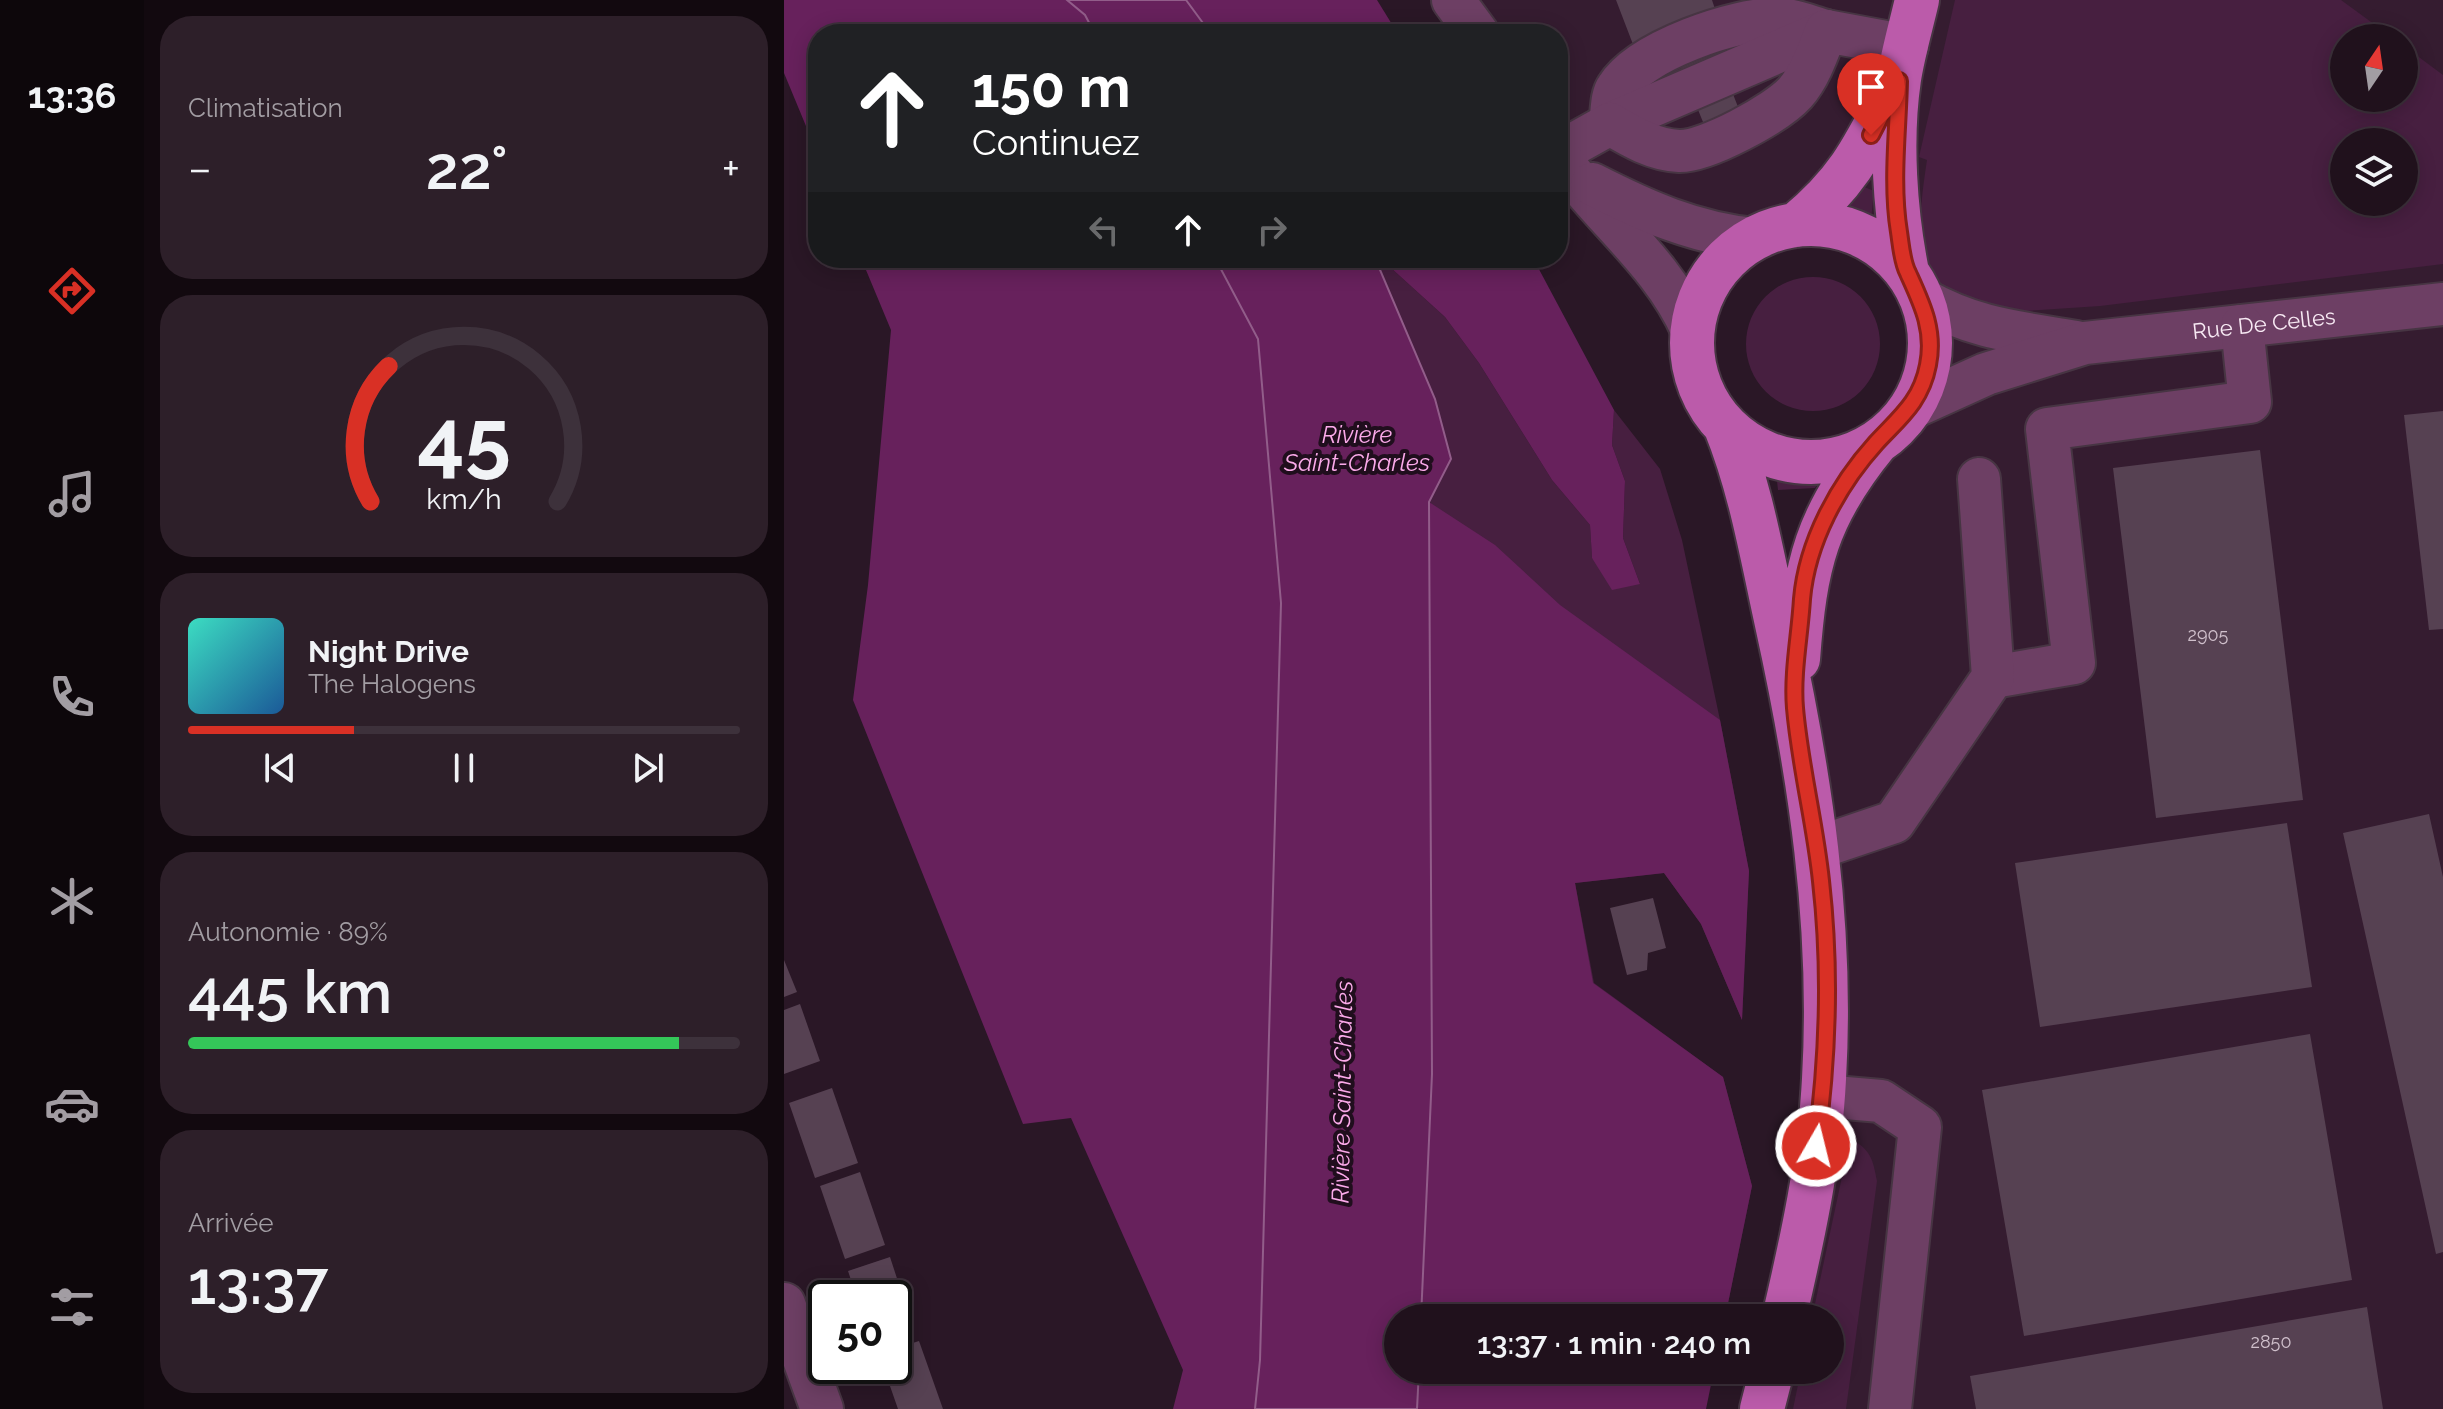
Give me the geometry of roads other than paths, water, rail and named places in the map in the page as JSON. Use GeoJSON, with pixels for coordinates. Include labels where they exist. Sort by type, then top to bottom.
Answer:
{"type":"FeatureCollection","features":[{"type":"Feature","properties":{"kind":"main road"},"geometry":{"type":"LineString","coordinates":[[1795,705],[1803,593],[1812,550],[1828,511],[1877,442],[1911,408],[1923,385],[1931,345],[1898,229],[1896,189],[1903,64],[1917,0]]}},
{"type":"Feature","properties":{"kind":"main road"},"geometry":{"type":"LineString","coordinates":[[1787,1304],[1809,1195],[1822,1096],[1827,991],[1817,848],[1795,705],[1743,469],[1725,425],[1705,397],[1694,364],[1692,330],[1699,302],[1712,277],[1730,255],[1754,239],[1796,225],[1830,197],[1857,162],[1903,64]]}},
{"type":"Feature","properties":{"kind":"main road"},"geometry":{"type":"LineString","coordinates":[[1796,225],[1845,229],[1872,241],[1914,286]]}},
{"type":"Feature","properties":{"kind":"main road"},"geometry":{"type":"LineString","coordinates":[[1725,425],[1751,445],[1781,458],[1814,462],[1847,456],[1877,442]]}},
{"type":"Feature","properties":{"kind":"main road"},"geometry":{"type":"LineString","coordinates":[[1762,1409],[1768,1384]]}},
{"type":"Feature","properties":{"kind":"street"},"geometry":{"type":"LineString","coordinates":[[1453,0],[1471,24]]}},
{"type":"Feature","properties":{"kind":"street"},"geometry":{"type":"LineString","coordinates":[[1568,156],[1610,124],[1615,89],[1643,62],[1743,22],[1781,18],[1826,31],[1903,64]]}},
{"type":"Feature","properties":{"kind":"street"},"geometry":{"type":"LineString","coordinates":[[1610,124],[1641,143],[1681,152],[1729,135],[1767,116],[1796,92],[1826,31]]}},
{"type":"Feature","properties":{"kind":"street"},"geometry":{"type":"LineString","coordinates":[[1568,164],[1656,216],[1726,236],[1754,239]]}},
{"type":"Feature","properties":{"kind":"street"},"geometry":{"type":"LineString","coordinates":[[1568,167],[1662,277],[1680,301],[1692,330]]}},
{"type":"Feature","properties":{"kind":"street","name":"Rue De Celles"},"geometry":{"type":"LineString","coordinates":[[1914,286],[1956,319],[1982,327],[2085,343]]}},
{"type":"Feature","properties":{"kind":"street","name":"Rue De Celles"},"geometry":{"type":"LineString","coordinates":[[1911,408],[1986,374],[2085,343],[2443,304]]}},
{"type":"Feature","properties":{"kind":"street"},"geometry":{"type":"LineString","coordinates":[[1993,677],[2074,663],[2047,429],[2250,402],[2242,326]]}},
{"type":"Feature","properties":{"kind":"street"},"geometry":{"type":"LineString","coordinates":[[1817,848],[1894,822],[1993,677],[1979,479]]}},
{"type":"Feature","properties":{"kind":"street"},"geometry":{"type":"LineString","coordinates":[[1822,1096],[1881,1101],[1920,1127],[1890,1409]]}},
{"type":"Feature","properties":{"kind":"street"},"geometry":{"type":"LineString","coordinates":[[784,1304],[822,1409]]}},
{"type":"Feature","properties":{"kind":"water"},"geometry":{"type":"Polygon","coordinates":[[[1067,0],[1186,0],[1204,24],[1090,24],[1085,15],[1067,0]]]}},
{"type":"Feature","properties":{"kind":"water","name":"Rivière Saint-Charles"},"geometry":{"type":"Polygon","coordinates":[[[1220,268],[1379,268],[1435,399],[1451,459],[1429,502],[1432,1074],[1422,1304],[1384,1304],[1384,1384],[1418,1384],[1417,1409],[1255,1409],[1260,1360],[1281,603],[1258,339],[1220,268]]]}}]}
